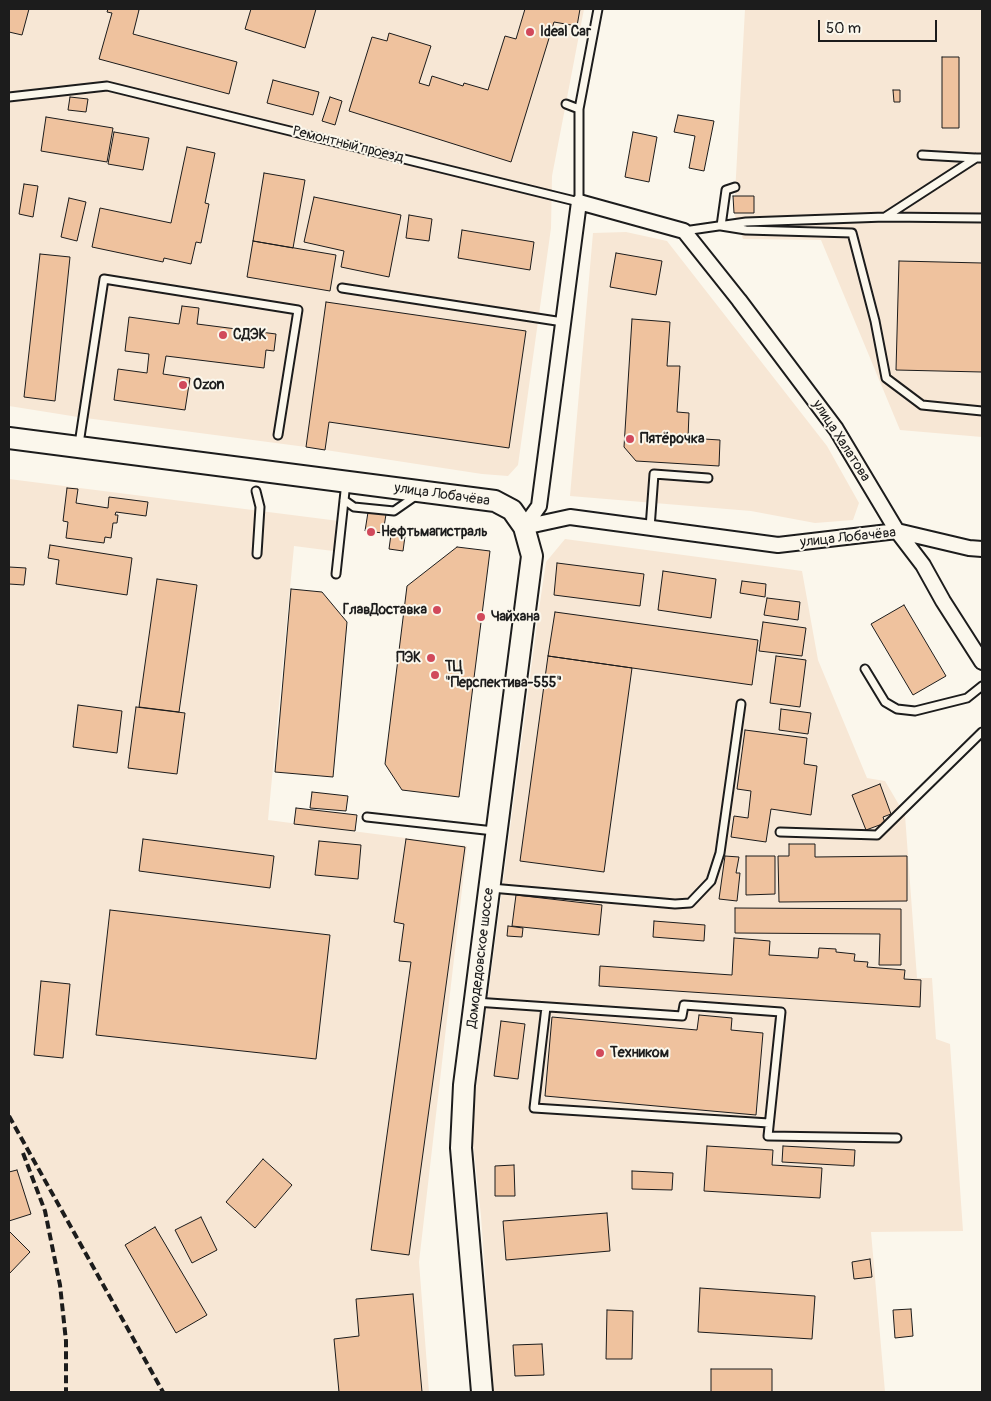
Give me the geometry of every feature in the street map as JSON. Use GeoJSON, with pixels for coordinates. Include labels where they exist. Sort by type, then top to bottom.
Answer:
{"type":"FeatureCollection","features":[{"type":"Feature","properties":{"kind":"main road","name":"улица Лобачёва"},"geometry":{"type":"LineString","coordinates":[[9,438],[78,447],[345,491],[422,492],[495,501],[512,510],[524,527]]}},
{"type":"Feature","properties":{"kind":"main road","name":"Домодедовское шоссе"},"geometry":{"type":"LineString","coordinates":[[482,1392],[461,1148],[464,1085],[532,556],[524,527]]}},
{"type":"Feature","properties":{"kind":"street","name":"Ремонтный проезд"},"geometry":{"type":"LineString","coordinates":[[579,202],[684,231]]}},
{"type":"Feature","properties":{"kind":"street"},"geometry":{"type":"LineString","coordinates":[[524,527],[539,506],[579,202]]}},
{"type":"Feature","properties":{"kind":"street","name":"улица Халатова"},"geometry":{"type":"LineString","coordinates":[[684,231],[739,300],[836,429],[897,531],[923,564],[943,601],[982,662]]}},
{"type":"Feature","properties":{"kind":"street","name":"улица Лобачёва"},"geometry":{"type":"LineString","coordinates":[[524,527],[570,517],[778,545],[897,531],[969,548],[982,549]]}},
{"type":"Feature","properties":{"kind":"lane"},"geometry":{"type":"LineString","coordinates":[[579,202],[579,109],[598,9]]}},
{"type":"Feature","properties":{"kind":"lane","name":"Ремонтный проезд"},"geometry":{"type":"LineString","coordinates":[[9,97],[106,86],[579,202]]}},
{"type":"Feature","properties":{"kind":"lane"},"geometry":{"type":"LineString","coordinates":[[566,104],[579,109]]}},
{"type":"Feature","properties":{"kind":"lane"},"geometry":{"type":"LineString","coordinates":[[922,155],[979,158]]}},
{"type":"Feature","properties":{"kind":"lane"},"geometry":{"type":"LineString","coordinates":[[885,217],[979,158]]}},
{"type":"Feature","properties":{"kind":"lane"},"geometry":{"type":"LineString","coordinates":[[721,226],[726,190],[735,187]]}},
{"type":"Feature","properties":{"kind":"lane"},"geometry":{"type":"LineString","coordinates":[[684,231],[746,222],[885,217],[982,218]]}},
{"type":"Feature","properties":{"kind":"lane"},"geometry":{"type":"LineString","coordinates":[[721,226],[746,230],[852,233],[875,321],[886,378],[922,405],[982,411]]}},
{"type":"Feature","properties":{"kind":"lane"},"geometry":{"type":"LineString","coordinates":[[78,447],[104,279],[298,310],[278,435]]}},
{"type":"Feature","properties":{"kind":"lane"},"geometry":{"type":"LineString","coordinates":[[342,288],[563,322]]}},
{"type":"Feature","properties":{"kind":"lane"},"geometry":{"type":"LineString","coordinates":[[650,528],[654,474],[708,478]]}},
{"type":"Feature","properties":{"kind":"lane"},"geometry":{"type":"LineString","coordinates":[[256,491],[260,506],[256,554]]}},
{"type":"Feature","properties":{"kind":"lane"},"geometry":{"type":"LineString","coordinates":[[336,574],[345,491]]}},
{"type":"Feature","properties":{"kind":"lane"},"geometry":{"type":"LineString","coordinates":[[865,669],[885,702],[897,709],[915,710],[967,698],[982,686]]}},
{"type":"Feature","properties":{"kind":"lane"},"geometry":{"type":"LineString","coordinates":[[490,888],[690,904],[711,881],[720,854],[741,704]]}},
{"type":"Feature","properties":{"kind":"lane"},"geometry":{"type":"LineString","coordinates":[[780,832],[877,835],[982,732]]}},
{"type":"Feature","properties":{"kind":"lane"},"geometry":{"type":"LineString","coordinates":[[367,817],[497,831]]}},
{"type":"Feature","properties":{"kind":"lane"},"geometry":{"type":"LineString","coordinates":[[475,1002],[682,1016],[684,1005],[781,1012],[768,1136],[897,1138]]}},
{"type":"Feature","properties":{"kind":"lane"},"geometry":{"type":"LineString","coordinates":[[546,1007],[534,1108],[769,1123]]}},
{"type":"Feature","properties":{"kind":"shaded area"},"geometry":{"type":"Polygon","coordinates":[[[9,9],[584,9],[552,176],[551,228],[518,465],[508,476],[482,474],[306,447],[9,406],[9,9]]]}},
{"type":"Feature","properties":{"kind":"shaded area"},"geometry":{"type":"Polygon","coordinates":[[[745,9],[982,9],[982,437],[900,430],[821,240],[743,239],[734,213],[745,9]]]}},
{"type":"Feature","properties":{"kind":"shaded area"},"geometry":{"type":"Polygon","coordinates":[[[626,232],[667,241],[827,446],[859,503],[853,520],[815,523],[751,511],[570,496],[593,233],[626,232]]]}},
{"type":"Feature","properties":{"kind":"shaded area"},"geometry":{"type":"Polygon","coordinates":[[[9,479],[339,521],[333,551],[294,546],[268,820],[467,846],[419,1262],[429,1392],[9,1392],[9,479]]]}},
{"type":"Feature","properties":{"kind":"shaded area"},"geometry":{"type":"Polygon","coordinates":[[[565,539],[802,571],[818,660],[867,778],[885,781],[905,815],[917,978],[932,978],[936,1039],[950,1044],[963,1231],[871,1232],[885,1392],[493,1392],[481,1216],[471,1125],[546,562],[565,539]]]}},
{"type":"Feature","properties":{"kind":"building"},"geometry":{"type":"Polygon","coordinates":[[[9,9],[29,9],[22,35],[9,32],[9,9]]]}},
{"type":"Feature","properties":{"kind":"building"},"geometry":{"type":"Polygon","coordinates":[[[108,9],[139,10],[133,34],[237,62],[229,94],[99,59],[112,13],[107,12],[108,9]]]}},
{"type":"Feature","properties":{"kind":"building"},"geometry":{"type":"Polygon","coordinates":[[[251,9],[316,9],[305,48],[245,29],[251,9]]]}},
{"type":"Feature","properties":{"kind":"building"},"geometry":{"type":"Polygon","coordinates":[[[525,9],[580,9],[577,26],[554,22],[511,162],[349,111],[372,37],[387,41],[389,33],[431,46],[419,83],[429,86],[432,76],[463,86],[464,83],[488,90],[505,36],[516,39],[525,9]]]}},
{"type":"Feature","properties":{"kind":"building"},"geometry":{"type":"Polygon","coordinates":[[[942,57],[959,57],[959,128],[942,128],[942,57]]]}},
{"type":"Feature","properties":{"kind":"building"},"geometry":{"type":"Polygon","coordinates":[[[273,80],[319,92],[313,115],[267,103],[273,80]]]}},
{"type":"Feature","properties":{"kind":"building"},"geometry":{"type":"Polygon","coordinates":[[[893,90],[900,90],[900,102],[894,102],[893,90]]]}},
{"type":"Feature","properties":{"kind":"building"},"geometry":{"type":"Polygon","coordinates":[[[70,97],[88,99],[86,112],[68,110],[70,97]]]}},
{"type":"Feature","properties":{"kind":"building"},"geometry":{"type":"Polygon","coordinates":[[[330,97],[342,101],[335,125],[322,121],[330,97]]]}},
{"type":"Feature","properties":{"kind":"building"},"geometry":{"type":"Polygon","coordinates":[[[678,115],[714,121],[704,171],[689,168],[695,136],[674,132],[678,115]]]}},
{"type":"Feature","properties":{"kind":"building"},"geometry":{"type":"Polygon","coordinates":[[[46,117],[113,128],[107,162],[41,151],[46,117]]]}},
{"type":"Feature","properties":{"kind":"building"},"geometry":{"type":"Polygon","coordinates":[[[114,132],[149,138],[143,170],[108,164],[114,132]]]}},
{"type":"Feature","properties":{"kind":"building"},"geometry":{"type":"Polygon","coordinates":[[[633,132],[657,137],[649,182],[625,177],[633,132]]]}},
{"type":"Feature","properties":{"kind":"building"},"geometry":{"type":"Polygon","coordinates":[[[187,147],[215,153],[205,203],[209,204],[201,243],[196,242],[191,264],[164,258],[163,262],[92,247],[100,208],[171,223],[187,147]]]}},
{"type":"Feature","properties":{"kind":"building"},"geometry":{"type":"Polygon","coordinates":[[[264,173],[305,180],[293,248],[253,241],[264,173]]]}},
{"type":"Feature","properties":{"kind":"building"},"geometry":{"type":"Polygon","coordinates":[[[24,184],[38,186],[33,217],[19,214],[24,184]]]}},
{"type":"Feature","properties":{"kind":"building"},"geometry":{"type":"Polygon","coordinates":[[[733,196],[754,196],[754,213],[734,213],[733,196]]]}},
{"type":"Feature","properties":{"kind":"building"},"geometry":{"type":"Polygon","coordinates":[[[314,197],[401,215],[389,277],[341,267],[344,251],[304,242],[314,197]]]}},
{"type":"Feature","properties":{"kind":"building"},"geometry":{"type":"Polygon","coordinates":[[[69,198],[86,202],[77,241],[61,237],[69,198]]]}},
{"type":"Feature","properties":{"kind":"building"},"geometry":{"type":"Polygon","coordinates":[[[409,215],[432,219],[429,241],[406,238],[409,215]]]}},
{"type":"Feature","properties":{"kind":"building"},"geometry":{"type":"Polygon","coordinates":[[[462,230],[534,242],[530,270],[458,258],[462,230]]]}},
{"type":"Feature","properties":{"kind":"building"},"geometry":{"type":"Polygon","coordinates":[[[253,241],[336,255],[330,291],[247,277],[253,241]]]}},
{"type":"Feature","properties":{"kind":"building"},"geometry":{"type":"Polygon","coordinates":[[[616,253],[662,261],[656,295],[610,287],[616,253]]]}},
{"type":"Feature","properties":{"kind":"building"},"geometry":{"type":"Polygon","coordinates":[[[40,254],[70,257],[55,401],[24,397],[40,254]]]}},
{"type":"Feature","properties":{"kind":"building"},"geometry":{"type":"Polygon","coordinates":[[[899,261],[982,263],[982,372],[896,370],[899,261]]]}},
{"type":"Feature","properties":{"kind":"building"},"geometry":{"type":"Polygon","coordinates":[[[326,302],[526,331],[509,448],[329,422],[325,450],[306,447],[326,302]]]}},
{"type":"Feature","properties":{"kind":"building"},"geometry":{"type":"Polygon","coordinates":[[[182,306],[199,308],[197,324],[276,334],[274,351],[266,350],[264,368],[166,356],[163,374],[190,378],[185,410],[114,400],[118,369],[147,373],[149,354],[125,351],[129,317],[179,324],[182,306]]]}},
{"type":"Feature","properties":{"kind":"building"},"geometry":{"type":"Polygon","coordinates":[[[632,319],[670,322],[667,366],[680,366],[677,412],[689,413],[688,438],[720,440],[719,466],[636,461],[624,447],[632,319]]]}},
{"type":"Feature","properties":{"kind":"building"},"geometry":{"type":"Polygon","coordinates":[[[67,488],[78,489],[76,503],[108,508],[109,497],[148,502],[146,516],[116,512],[115,515],[118,515],[117,523],[113,523],[111,538],[105,537],[104,543],[66,538],[68,522],[63,521],[67,488]]]}},
{"type":"Feature","properties":{"kind":"building"},"geometry":{"type":"Polygon","coordinates":[[[369,506],[387,508],[383,533],[365,531],[369,506]]]}},
{"type":"Feature","properties":{"kind":"building"},"geometry":{"type":"Polygon","coordinates":[[[392,527],[406,529],[403,551],[389,549],[392,527]]]}},
{"type":"Feature","properties":{"kind":"building"},"geometry":{"type":"Polygon","coordinates":[[[50,545],[132,558],[127,595],[56,584],[59,560],[48,558],[50,545]]]}},
{"type":"Feature","properties":{"kind":"building","name":"ТЦ \"Перспектива-555\""},"geometry":{"type":"Polygon","coordinates":[[[457,547],[490,551],[459,797],[402,790],[385,764],[407,586],[457,547]]]}},
{"type":"Feature","properties":{"kind":"building"},"geometry":{"type":"Polygon","coordinates":[[[557,563],[644,574],[640,606],[554,595],[557,563]]]}},
{"type":"Feature","properties":{"kind":"building"},"geometry":{"type":"Polygon","coordinates":[[[9,567],[26,568],[24,585],[9,584],[9,567]]]}},
{"type":"Feature","properties":{"kind":"building"},"geometry":{"type":"Polygon","coordinates":[[[663,571],[716,579],[711,618],[658,610],[663,571]]]}},
{"type":"Feature","properties":{"kind":"building"},"geometry":{"type":"Polygon","coordinates":[[[157,579],[197,585],[179,712],[139,707],[157,579]]]}},
{"type":"Feature","properties":{"kind":"building"},"geometry":{"type":"Polygon","coordinates":[[[742,581],[766,584],[765,597],[740,593],[742,581]]]}},
{"type":"Feature","properties":{"kind":"building"},"geometry":{"type":"Polygon","coordinates":[[[291,589],[322,592],[347,622],[333,777],[275,772],[291,589]]]}},
{"type":"Feature","properties":{"kind":"building"},"geometry":{"type":"Polygon","coordinates":[[[767,598],[800,602],[798,620],[764,615],[767,598]]]}},
{"type":"Feature","properties":{"kind":"building"},"geometry":{"type":"Polygon","coordinates":[[[904,605],[946,676],[913,695],[871,624],[904,605]]]}},
{"type":"Feature","properties":{"kind":"building"},"geometry":{"type":"Polygon","coordinates":[[[555,612],[758,640],[752,685],[548,656],[555,612]]]}},
{"type":"Feature","properties":{"kind":"building"},"geometry":{"type":"Polygon","coordinates":[[[763,622],[806,628],[802,656],[759,651],[763,622]]]}},
{"type":"Feature","properties":{"kind":"building"},"geometry":{"type":"Polygon","coordinates":[[[548,656],[632,668],[604,872],[520,861],[548,656]]]}},
{"type":"Feature","properties":{"kind":"building"},"geometry":{"type":"Polygon","coordinates":[[[776,656],[806,660],[800,707],[770,703],[776,656]]]}},
{"type":"Feature","properties":{"kind":"building"},"geometry":{"type":"Polygon","coordinates":[[[78,705],[122,711],[117,753],[73,747],[78,705]]]}},
{"type":"Feature","properties":{"kind":"building"},"geometry":{"type":"Polygon","coordinates":[[[136,707],[185,713],[177,774],[128,768],[136,707]]]}},
{"type":"Feature","properties":{"kind":"building"},"geometry":{"type":"Polygon","coordinates":[[[781,709],[811,713],[808,734],[779,730],[781,709]]]}},
{"type":"Feature","properties":{"kind":"building"},"geometry":{"type":"Polygon","coordinates":[[[745,730],[807,738],[804,764],[817,766],[811,815],[771,809],[766,842],[731,837],[734,816],[748,818],[751,791],[737,789],[745,730]]]}},
{"type":"Feature","properties":{"kind":"building"},"geometry":{"type":"Polygon","coordinates":[[[880,784],[891,814],[883,817],[885,823],[866,830],[852,795],[880,784]]]}},
{"type":"Feature","properties":{"kind":"building"},"geometry":{"type":"Polygon","coordinates":[[[312,792],[348,796],[346,811],[310,808],[312,792]]]}},
{"type":"Feature","properties":{"kind":"building"},"geometry":{"type":"Polygon","coordinates":[[[296,808],[357,815],[355,831],[294,824],[296,808]]]}},
{"type":"Feature","properties":{"kind":"building"},"geometry":{"type":"Polygon","coordinates":[[[143,839],[274,856],[270,888],[139,871],[143,839]]]}},
{"type":"Feature","properties":{"kind":"building"},"geometry":{"type":"Polygon","coordinates":[[[406,839],[465,847],[409,1255],[371,1250],[411,962],[399,961],[404,924],[394,922],[406,839]]]}},
{"type":"Feature","properties":{"kind":"building"},"geometry":{"type":"Polygon","coordinates":[[[319,841],[361,845],[358,879],[315,875],[319,841]]]}},
{"type":"Feature","properties":{"kind":"building"},"geometry":{"type":"Polygon","coordinates":[[[789,844],[815,844],[815,857],[907,856],[907,901],[779,902],[778,856],[789,856],[789,844]]]}},
{"type":"Feature","properties":{"kind":"building"},"geometry":{"type":"Polygon","coordinates":[[[725,856],[739,857],[736,873],[740,873],[737,901],[719,899],[725,856]]]}},
{"type":"Feature","properties":{"kind":"building"},"geometry":{"type":"Polygon","coordinates":[[[746,856],[775,856],[775,894],[746,895],[746,856]]]}},
{"type":"Feature","properties":{"kind":"building"},"geometry":{"type":"Polygon","coordinates":[[[516,895],[602,905],[599,935],[512,926],[516,895]]]}},
{"type":"Feature","properties":{"kind":"building"},"geometry":{"type":"Polygon","coordinates":[[[735,908],[901,909],[901,965],[879,965],[880,934],[735,933],[735,908]]]}},
{"type":"Feature","properties":{"kind":"building"},"geometry":{"type":"Polygon","coordinates":[[[110,910],[330,935],[316,1059],[96,1035],[110,910]]]}},
{"type":"Feature","properties":{"kind":"building"},"geometry":{"type":"Polygon","coordinates":[[[654,921],[705,925],[704,941],[653,937],[654,921]]]}},
{"type":"Feature","properties":{"kind":"building"},"geometry":{"type":"Polygon","coordinates":[[[508,926],[523,928],[522,937],[507,936],[508,926]]]}},
{"type":"Feature","properties":{"kind":"building"},"geometry":{"type":"Polygon","coordinates":[[[734,938],[770,941],[769,955],[818,958],[819,948],[836,949],[836,952],[855,954],[854,961],[868,962],[867,967],[905,970],[904,979],[921,980],[920,1007],[599,986],[600,966],[732,975],[734,938]]]}},
{"type":"Feature","properties":{"kind":"building"},"geometry":{"type":"Polygon","coordinates":[[[41,981],[70,984],[63,1058],[34,1055],[41,981]]]}},
{"type":"Feature","properties":{"kind":"building"},"geometry":{"type":"Polygon","coordinates":[[[699,1015],[732,1018],[731,1030],[763,1033],[756,1115],[545,1096],[552,1017],[697,1030],[699,1015]]]}},
{"type":"Feature","properties":{"kind":"building"},"geometry":{"type":"Polygon","coordinates":[[[501,1021],[525,1024],[518,1079],[494,1076],[501,1021]]]}},
{"type":"Feature","properties":{"kind":"building"},"geometry":{"type":"Polygon","coordinates":[[[707,1146],[773,1150],[772,1165],[822,1168],[820,1198],[704,1191],[707,1146]]]}},
{"type":"Feature","properties":{"kind":"building"},"geometry":{"type":"Polygon","coordinates":[[[783,1146],[855,1150],[854,1166],[782,1162],[783,1146]]]}},
{"type":"Feature","properties":{"kind":"building"},"geometry":{"type":"Polygon","coordinates":[[[263,1159],[292,1185],[255,1228],[226,1202],[263,1159]]]}},
{"type":"Feature","properties":{"kind":"building"},"geometry":{"type":"Polygon","coordinates":[[[514,1165],[515,1196],[495,1196],[495,1166],[514,1165]]]}},
{"type":"Feature","properties":{"kind":"building"},"geometry":{"type":"Polygon","coordinates":[[[17,1170],[31,1214],[9,1221],[9,1172],[17,1170]]]}},
{"type":"Feature","properties":{"kind":"building"},"geometry":{"type":"Polygon","coordinates":[[[632,1171],[673,1173],[672,1190],[632,1189],[632,1171]]]}},
{"type":"Feature","properties":{"kind":"building"},"geometry":{"type":"Polygon","coordinates":[[[607,1213],[610,1251],[506,1260],[503,1221],[607,1213]]]}},
{"type":"Feature","properties":{"kind":"building"},"geometry":{"type":"Polygon","coordinates":[[[201,1217],[217,1250],[192,1263],[175,1230],[201,1217]]]}},
{"type":"Feature","properties":{"kind":"building"},"geometry":{"type":"Polygon","coordinates":[[[155,1227],[207,1315],[176,1333],[125,1245],[155,1227]]]}},
{"type":"Feature","properties":{"kind":"building"},"geometry":{"type":"Polygon","coordinates":[[[9,1231],[30,1252],[9,1274],[9,1231]]]}},
{"type":"Feature","properties":{"kind":"building"},"geometry":{"type":"Polygon","coordinates":[[[870,1259],[872,1277],[854,1279],[852,1262],[870,1259]]]}},
{"type":"Feature","properties":{"kind":"building"},"geometry":{"type":"Polygon","coordinates":[[[700,1288],[815,1296],[812,1339],[698,1332],[700,1288]]]}},
{"type":"Feature","properties":{"kind":"building"},"geometry":{"type":"Polygon","coordinates":[[[413,1294],[422,1392],[339,1392],[334,1339],[359,1336],[356,1299],[413,1294]]]}},
{"type":"Feature","properties":{"kind":"building"},"geometry":{"type":"Polygon","coordinates":[[[911,1309],[913,1336],[895,1338],[893,1310],[911,1309]]]}},
{"type":"Feature","properties":{"kind":"building"},"geometry":{"type":"Polygon","coordinates":[[[607,1310],[633,1311],[632,1359],[606,1359],[607,1310]]]}},
{"type":"Feature","properties":{"kind":"building"},"geometry":{"type":"Polygon","coordinates":[[[542,1344],[544,1375],[515,1376],[513,1345],[542,1344]]]}},
{"type":"Feature","properties":{"kind":"building"},"geometry":{"type":"Polygon","coordinates":[[[711,1369],[772,1369],[772,1392],[711,1392],[711,1369]]]}},
{"type":"Feature","properties":{"kind":"railway"},"geometry":{"type":"LineString","coordinates":[[9,1116],[163,1392]]}},
{"type":"Feature","properties":{"kind":"railway"},"geometry":{"type":"LineString","coordinates":[[23,1153],[45,1211],[60,1285],[66,1341],[66,1392]]}},
{"type":"Feature","properties":{"kind":"place","name":"Ideal Car"},"geometry":{"type":"Point","coordinates":[530,32]}},
{"type":"Feature","properties":{"kind":"place","name":"СДЭК"},"geometry":{"type":"Point","coordinates":[223,335]}},
{"type":"Feature","properties":{"kind":"place","name":"Ozon"},"geometry":{"type":"Point","coordinates":[183,385]}},
{"type":"Feature","properties":{"kind":"place","name":"Пятёрочка"},"geometry":{"type":"Point","coordinates":[630,439]}},
{"type":"Feature","properties":{"kind":"place","name":"Нефтьмагистраль"},"geometry":{"type":"Point","coordinates":[371,532]}},
{"type":"Feature","properties":{"kind":"place","name":"ГлавДоставка"},"geometry":{"type":"Point","coordinates":[437,610]}},
{"type":"Feature","properties":{"kind":"place","name":"Чайхана"},"geometry":{"type":"Point","coordinates":[481,617]}},
{"type":"Feature","properties":{"kind":"place","name":"ПЭК"},"geometry":{"type":"Point","coordinates":[431,658]}},
{"type":"Feature","properties":{"kind":"place","name":"ТЦ \"Перспектива-555\""},"geometry":{"type":"Point","coordinates":[435,675]}},
{"type":"Feature","properties":{"kind":"place","name":"Техником"},"geometry":{"type":"Point","coordinates":[600,1053]}}]}
